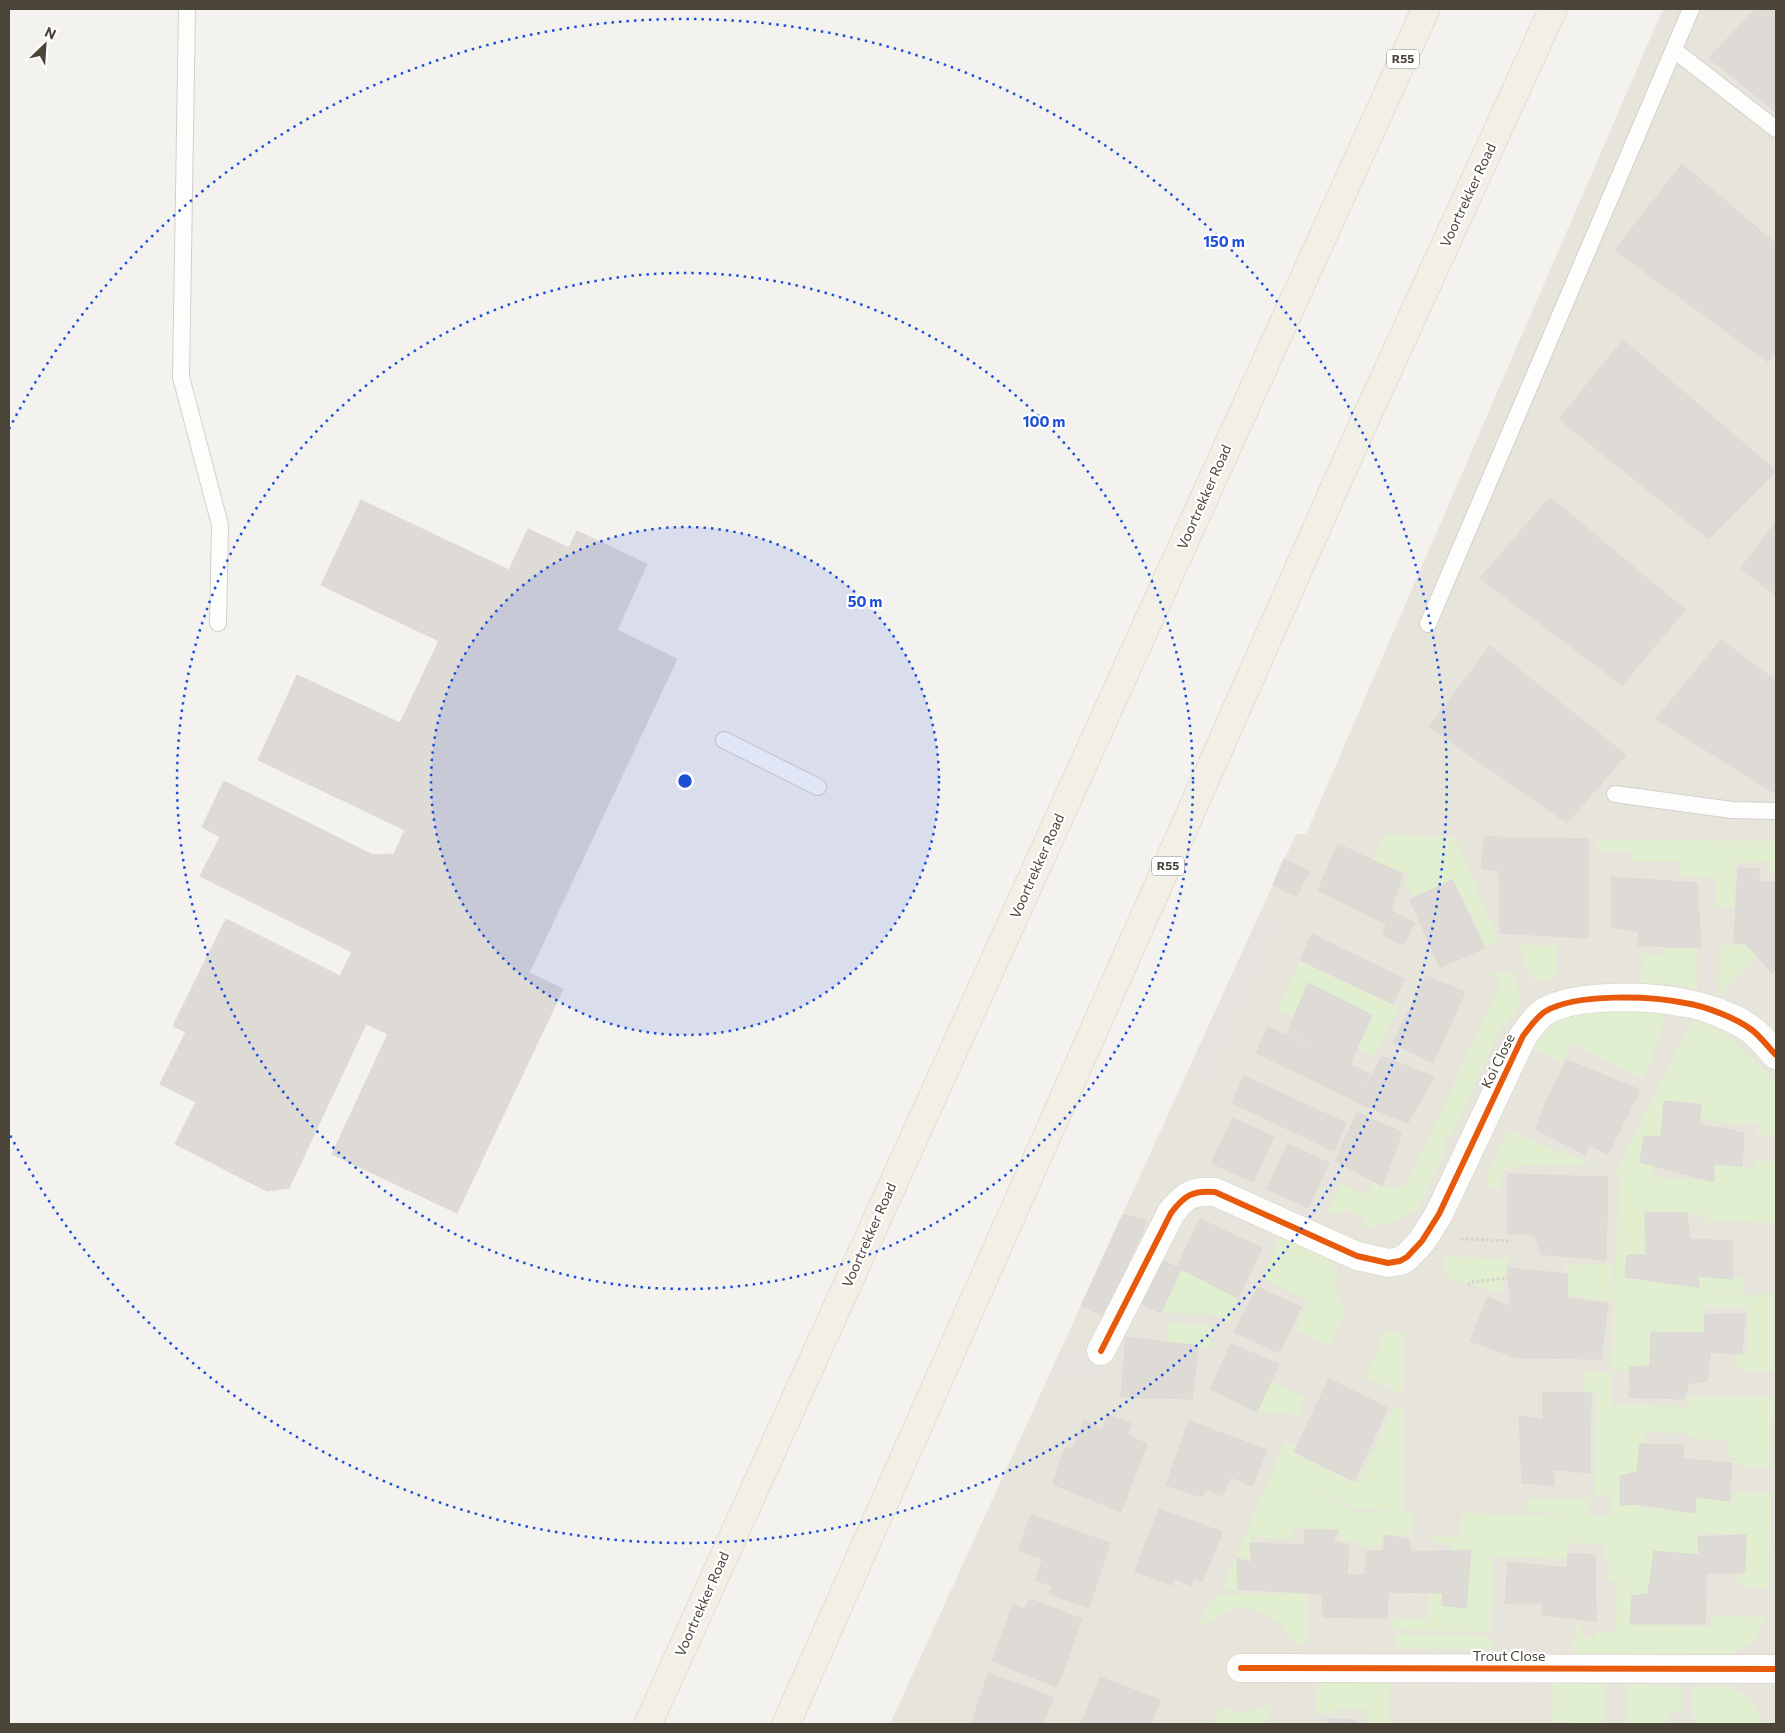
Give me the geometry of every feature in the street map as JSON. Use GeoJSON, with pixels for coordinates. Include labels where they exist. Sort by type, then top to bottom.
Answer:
{"type":"FeatureCollection","features":[{"type":"Feature","properties":{"kind":"main road"},"geometry":{"type":"LineString","coordinates":[[1380,110],[1418,9]]}},
{"type":"Feature","properties":{"kind":"main road","name":"Voortrekker Road"},"geometry":{"type":"LineString","coordinates":[[648,1724],[1426,9]]}},
{"type":"Feature","properties":{"kind":"main road","name":"Voortrekker Road"},"geometry":{"type":"LineString","coordinates":[[786,1724],[1355,442],[1553,9]]}},
{"type":"Feature","properties":{"kind":"street","name":"Koi Close"},"geometry":{"type":"LineString","coordinates":[[1100,1351],[1171,1213],[1181,1200],[1192,1194],[1203,1191],[1215,1192],[1357,1256],[1388,1263],[1400,1261],[1407,1257],[1422,1241],[1439,1214],[1523,1036],[1546,1011],[1564,1004],[1591,999],[1620,997],[1686,1003],[1723,1015],[1752,1030],[1776,1055]]}},
{"type":"Feature","properties":{"kind":"street","name":"Trout Close"},"geometry":{"type":"LineString","coordinates":[[1241,1668],[1776,1669]]}},
{"type":"Feature","properties":{"kind":"lane"},"geometry":{"type":"LineString","coordinates":[[187,9],[181,377],[220,525],[218,623]]}},
{"type":"Feature","properties":{"kind":"lane"},"geometry":{"type":"LineString","coordinates":[[1428,624],[1691,9]]}},
{"type":"Feature","properties":{"kind":"lane"},"geometry":{"type":"LineString","coordinates":[[1674,50],[1776,130]]}},
{"type":"Feature","properties":{"kind":"lane"},"geometry":{"type":"LineString","coordinates":[[724,740],[818,787]]}},
{"type":"Feature","properties":{"kind":"lane"},"geometry":{"type":"LineString","coordinates":[[1615,794],[1732,810],[1776,810]]}},
{"type":"Feature","properties":{"kind":"path"},"geometry":{"type":"LineString","coordinates":[[1453,1238],[1511,1241]]}},
{"type":"Feature","properties":{"kind":"path"},"geometry":{"type":"LineString","coordinates":[[1468,1285],[1471,1282],[1508,1278]]}},
{"type":"Feature","properties":{"kind":"shaded area"},"geometry":{"type":"Polygon","coordinates":[[[1663,9],[1776,9],[1776,1724],[890,1724],[1296,834],[1306,834],[1663,9]]]}},
{"type":"Feature","properties":{"kind":"shaded area"},"geometry":{"type":"Polygon","coordinates":[[[1260,914],[1280,923],[1209,1081],[1188,1071],[1260,914]]]}},
{"type":"Feature","properties":{"kind":"shaded area"},"geometry":{"type":"Polygon","coordinates":[[[1060,1351],[1113,1356],[1103,1381],[1048,1378],[1060,1351]]]}},
{"type":"Feature","properties":{"kind":"green space"},"geometry":{"type":"Polygon","coordinates":[[[1385,835],[1455,837],[1499,941],[1485,948],[1471,912],[1452,880],[1414,898],[1410,890],[1404,886],[1409,875],[1373,860],[1385,835]]]}},
{"type":"Feature","properties":{"kind":"green space"},"geometry":{"type":"Polygon","coordinates":[[[1598,839],[1776,841],[1776,873],[1768,873],[1771,862],[1735,863],[1734,908],[1716,907],[1716,877],[1680,876],[1679,862],[1631,862],[1631,851],[1598,852],[1598,839]]]}},
{"type":"Feature","properties":{"kind":"green space"},"geometry":{"type":"Polygon","coordinates":[[[1521,944],[1555,946],[1555,974],[1545,981],[1534,981],[1523,959],[1521,944]]]}},
{"type":"Feature","properties":{"kind":"green space"},"geometry":{"type":"Polygon","coordinates":[[[1720,945],[1747,945],[1757,957],[1718,995],[1720,945]]]}},
{"type":"Feature","properties":{"kind":"green space"},"geometry":{"type":"Polygon","coordinates":[[[1697,947],[1697,989],[1672,984],[1641,983],[1642,953],[1664,955],[1665,949],[1697,947]]]}},
{"type":"Feature","properties":{"kind":"green space"},"geometry":{"type":"Polygon","coordinates":[[[1300,960],[1399,1007],[1374,1057],[1357,1049],[1372,1015],[1308,983],[1294,1017],[1277,1010],[1300,960]]]}},
{"type":"Feature","properties":{"kind":"green space"},"geometry":{"type":"Polygon","coordinates":[[[1511,973],[1521,994],[1518,1011],[1501,1028],[1452,1135],[1444,1136],[1448,1144],[1419,1207],[1391,1223],[1368,1228],[1361,1218],[1352,1212],[1343,1209],[1334,1215],[1327,1212],[1341,1183],[1366,1195],[1374,1181],[1392,1189],[1408,1183],[1502,980],[1490,974],[1511,973]]]}},
{"type":"Feature","properties":{"kind":"green space"},"geometry":{"type":"Polygon","coordinates":[[[1583,1011],[1665,1013],[1661,1033],[1643,1079],[1573,1043],[1561,1063],[1527,1046],[1546,1023],[1583,1011]]]}},
{"type":"Feature","properties":{"kind":"green space"},"geometry":{"type":"Polygon","coordinates":[[[1694,1018],[1726,1034],[1776,1082],[1776,1136],[1757,1134],[1758,1124],[1747,1121],[1745,1126],[1700,1118],[1702,1103],[1664,1101],[1661,1136],[1644,1137],[1640,1162],[1655,1166],[1653,1177],[1713,1181],[1714,1164],[1754,1169],[1754,1160],[1776,1162],[1776,1223],[1707,1221],[1707,1215],[1645,1212],[1646,1255],[1627,1255],[1625,1277],[1698,1287],[1698,1276],[1733,1279],[1743,1277],[1743,1293],[1698,1293],[1758,1295],[1774,1293],[1774,1371],[1743,1371],[1736,1367],[1734,1361],[1736,1353],[1747,1354],[1748,1308],[1705,1306],[1705,1333],[1651,1332],[1650,1366],[1630,1371],[1612,1369],[1619,1175],[1615,1174],[1694,1018]]]}},
{"type":"Feature","properties":{"kind":"green space"},"geometry":{"type":"Polygon","coordinates":[[[1509,1131],[1593,1165],[1519,1166],[1504,1171],[1499,1189],[1489,1189],[1486,1178],[1509,1131]]]}},
{"type":"Feature","properties":{"kind":"green space"},"geometry":{"type":"Polygon","coordinates":[[[1281,1236],[1329,1258],[1337,1272],[1335,1283],[1339,1300],[1346,1311],[1329,1347],[1295,1330],[1309,1301],[1262,1278],[1281,1236]]]}},
{"type":"Feature","properties":{"kind":"green space"},"geometry":{"type":"Polygon","coordinates":[[[1442,1256],[1508,1259],[1502,1294],[1446,1277],[1442,1256]]]}},
{"type":"Feature","properties":{"kind":"green space"},"geometry":{"type":"Polygon","coordinates":[[[1614,1263],[1613,1301],[1568,1295],[1565,1265],[1614,1263]]]}},
{"type":"Feature","properties":{"kind":"green space"},"geometry":{"type":"Polygon","coordinates":[[[1181,1269],[1238,1298],[1231,1322],[1216,1314],[1161,1313],[1181,1269]]]}},
{"type":"Feature","properties":{"kind":"green space"},"geometry":{"type":"Polygon","coordinates":[[[1168,1323],[1210,1326],[1212,1347],[1168,1342],[1168,1323]]]}},
{"type":"Feature","properties":{"kind":"green space"},"geometry":{"type":"Polygon","coordinates":[[[1403,1332],[1402,1393],[1366,1376],[1385,1333],[1403,1332]]]}},
{"type":"Feature","properties":{"kind":"green space"},"geometry":{"type":"Polygon","coordinates":[[[1585,1371],[1612,1373],[1612,1405],[1688,1407],[1689,1397],[1773,1398],[1772,1469],[1735,1465],[1736,1458],[1727,1457],[1727,1441],[1690,1438],[1690,1434],[1646,1432],[1645,1444],[1640,1444],[1637,1472],[1620,1476],[1620,1505],[1641,1504],[1641,1508],[1694,1513],[1696,1497],[1733,1502],[1736,1492],[1772,1494],[1769,1581],[1766,1588],[1741,1587],[1737,1582],[1737,1573],[1745,1572],[1746,1535],[1700,1533],[1699,1555],[1655,1551],[1648,1594],[1632,1596],[1630,1624],[1674,1624],[1674,1627],[1712,1627],[1712,1615],[1766,1617],[1760,1632],[1748,1645],[1729,1655],[1572,1653],[1577,1619],[1583,1637],[1594,1638],[1595,1632],[1615,1632],[1617,1581],[1608,1581],[1609,1559],[1603,1559],[1605,1546],[1568,1543],[1568,1559],[1491,1557],[1490,1632],[1394,1630],[1394,1619],[1428,1621],[1429,1593],[1443,1593],[1442,1605],[1466,1607],[1471,1550],[1453,1550],[1450,1544],[1432,1542],[1427,1536],[1460,1538],[1462,1513],[1574,1516],[1526,1511],[1527,1498],[1587,1499],[1589,1516],[1610,1516],[1610,1496],[1596,1494],[1597,1393],[1584,1393],[1585,1371]]]}},
{"type":"Feature","properties":{"kind":"green space"},"geometry":{"type":"Polygon","coordinates":[[[1271,1382],[1305,1397],[1298,1415],[1257,1412],[1271,1382]]]}},
{"type":"Feature","properties":{"kind":"green space"},"geometry":{"type":"Polygon","coordinates":[[[1394,1405],[1403,1409],[1402,1511],[1411,1511],[1410,1536],[1382,1535],[1380,1546],[1357,1546],[1357,1542],[1341,1539],[1338,1530],[1294,1528],[1293,1535],[1287,1539],[1251,1537],[1251,1555],[1247,1559],[1237,1556],[1238,1589],[1221,1591],[1285,1442],[1296,1447],[1294,1452],[1358,1484],[1394,1405]],[[1294,1482],[1357,1512],[1399,1511],[1357,1509],[1294,1482]]]}},
{"type":"Feature","properties":{"kind":"green space"},"geometry":{"type":"Polygon","coordinates":[[[1306,1593],[1306,1643],[1295,1644],[1275,1620],[1251,1608],[1241,1608],[1223,1613],[1195,1631],[1215,1594],[1306,1593]]]}},
{"type":"Feature","properties":{"kind":"green space"},"geometry":{"type":"Polygon","coordinates":[[[1396,1634],[1490,1636],[1492,1650],[1399,1648],[1395,1645],[1396,1634]]]}},
{"type":"Feature","properties":{"kind":"green space"},"geometry":{"type":"Polygon","coordinates":[[[1318,1674],[1391,1678],[1389,1724],[1367,1724],[1366,1709],[1336,1709],[1335,1715],[1315,1713],[1318,1674]]]}},
{"type":"Feature","properties":{"kind":"green space"},"geometry":{"type":"Polygon","coordinates":[[[1553,1683],[1605,1684],[1604,1724],[1552,1722],[1553,1683]]]}},
{"type":"Feature","properties":{"kind":"green space"},"geometry":{"type":"Polygon","coordinates":[[[1627,1684],[1682,1687],[1681,1713],[1668,1713],[1668,1724],[1626,1724],[1627,1684]]]}},
{"type":"Feature","properties":{"kind":"green space"},"geometry":{"type":"Polygon","coordinates":[[[1728,1686],[1751,1700],[1764,1724],[1693,1724],[1694,1687],[1728,1686]]]}},
{"type":"Feature","properties":{"kind":"green space"},"geometry":{"type":"Polygon","coordinates":[[[1270,1705],[1267,1724],[1210,1724],[1223,1708],[1247,1712],[1270,1705]]]}},
{"type":"Feature","properties":{"kind":"building"},"geometry":{"type":"Polygon","coordinates":[[[1755,9],[1776,9],[1776,112],[1709,58],[1755,9]]]}},
{"type":"Feature","properties":{"kind":"building"},"geometry":{"type":"Polygon","coordinates":[[[1682,164],[1776,244],[1776,353],[1768,362],[1615,250],[1682,164]]]}},
{"type":"Feature","properties":{"kind":"building"},"geometry":{"type":"Polygon","coordinates":[[[1623,340],[1776,471],[1709,539],[1559,419],[1623,340]]]}},
{"type":"Feature","properties":{"kind":"building"},"geometry":{"type":"Polygon","coordinates":[[[1550,497],[1685,610],[1622,685],[1480,578],[1550,497]]]}},
{"type":"Feature","properties":{"kind":"building"},"geometry":{"type":"Polygon","coordinates":[[[361,500],[509,570],[528,529],[569,548],[577,531],[647,564],[617,630],[677,659],[529,973],[563,989],[457,1213],[332,1154],[388,1034],[366,1024],[289,1188],[267,1191],[175,1144],[196,1102],[160,1084],[186,1032],[173,1026],[226,919],[340,976],[352,952],[200,876],[220,837],[202,827],[224,781],[373,855],[394,854],[405,830],[258,760],[297,675],[400,723],[439,641],[321,585],[361,500]]]}},
{"type":"Feature","properties":{"kind":"building"},"geometry":{"type":"Polygon","coordinates":[[[1776,522],[1776,596],[1741,568],[1776,522]]]}},
{"type":"Feature","properties":{"kind":"building"},"geometry":{"type":"Polygon","coordinates":[[[1721,640],[1776,681],[1776,794],[1656,719],[1721,640]]]}},
{"type":"Feature","properties":{"kind":"building"},"geometry":{"type":"Polygon","coordinates":[[[1490,646],[1626,755],[1567,823],[1429,727],[1490,646]]]}},
{"type":"Feature","properties":{"kind":"building"},"geometry":{"type":"Polygon","coordinates":[[[1485,837],[1588,839],[1588,938],[1500,933],[1499,870],[1481,869],[1485,837]]]}},
{"type":"Feature","properties":{"kind":"building"},"geometry":{"type":"Polygon","coordinates":[[[1338,844],[1403,874],[1386,924],[1318,890],[1338,844]]]}},
{"type":"Feature","properties":{"kind":"building"},"geometry":{"type":"Polygon","coordinates":[[[1284,859],[1310,872],[1296,896],[1273,885],[1284,859]]]}},
{"type":"Feature","properties":{"kind":"building"},"geometry":{"type":"Polygon","coordinates":[[[1738,868],[1759,869],[1759,882],[1776,882],[1776,968],[1772,973],[1745,943],[1734,944],[1738,868]]]}},
{"type":"Feature","properties":{"kind":"building"},"geometry":{"type":"Polygon","coordinates":[[[1611,877],[1697,883],[1701,947],[1638,946],[1639,931],[1612,927],[1611,877]]]}},
{"type":"Feature","properties":{"kind":"building"},"geometry":{"type":"Polygon","coordinates":[[[1452,880],[1485,948],[1440,967],[1410,900],[1452,880]]]}},
{"type":"Feature","properties":{"kind":"building"},"geometry":{"type":"Polygon","coordinates":[[[1391,911],[1415,923],[1403,945],[1383,935],[1391,911]]]}},
{"type":"Feature","properties":{"kind":"building"},"geometry":{"type":"Polygon","coordinates":[[[1312,934],[1404,979],[1393,1004],[1300,960],[1312,934]]]}},
{"type":"Feature","properties":{"kind":"building"},"geometry":{"type":"Polygon","coordinates":[[[1426,976],[1465,992],[1433,1063],[1393,1043],[1426,976]]]}},
{"type":"Feature","properties":{"kind":"building"},"geometry":{"type":"Polygon","coordinates":[[[1308,983],[1372,1015],[1350,1064],[1287,1033],[1308,983]]]}},
{"type":"Feature","properties":{"kind":"building"},"geometry":{"type":"Polygon","coordinates":[[[1268,1027],[1370,1074],[1358,1102],[1256,1053],[1268,1027]]]}},
{"type":"Feature","properties":{"kind":"building"},"geometry":{"type":"Polygon","coordinates":[[[1382,1056],[1434,1077],[1408,1123],[1358,1103],[1382,1056]]]}},
{"type":"Feature","properties":{"kind":"building"},"geometry":{"type":"Polygon","coordinates":[[[1567,1060],[1640,1090],[1608,1154],[1589,1145],[1585,1155],[1536,1129],[1547,1100],[1567,1060]]]}},
{"type":"Feature","properties":{"kind":"building"},"geometry":{"type":"Polygon","coordinates":[[[1244,1076],[1346,1123],[1334,1151],[1232,1103],[1244,1076]]]}},
{"type":"Feature","properties":{"kind":"building"},"geometry":{"type":"Polygon","coordinates":[[[1664,1101],[1701,1105],[1699,1124],[1744,1133],[1742,1166],[1714,1164],[1714,1182],[1640,1162],[1644,1137],[1661,1136],[1664,1101]]]}},
{"type":"Feature","properties":{"kind":"building"},"geometry":{"type":"Polygon","coordinates":[[[1357,1113],[1402,1132],[1382,1186],[1335,1161],[1357,1113]]]}},
{"type":"Feature","properties":{"kind":"building"},"geometry":{"type":"Polygon","coordinates":[[[1233,1118],[1274,1137],[1253,1182],[1211,1163],[1233,1118]]]}},
{"type":"Feature","properties":{"kind":"building"},"geometry":{"type":"Polygon","coordinates":[[[1288,1144],[1329,1163],[1308,1208],[1267,1189],[1288,1144]]]}},
{"type":"Feature","properties":{"kind":"building"},"geometry":{"type":"Polygon","coordinates":[[[1508,1174],[1608,1177],[1606,1260],[1541,1254],[1535,1235],[1508,1234],[1508,1174]]]}},
{"type":"Feature","properties":{"kind":"building"},"geometry":{"type":"Polygon","coordinates":[[[1645,1212],[1687,1213],[1690,1239],[1732,1241],[1733,1279],[1698,1276],[1699,1287],[1625,1277],[1627,1255],[1646,1255],[1645,1212]]]}},
{"type":"Feature","properties":{"kind":"building"},"geometry":{"type":"Polygon","coordinates":[[[1123,1214],[1147,1221],[1105,1316],[1081,1306],[1123,1214]]]}},
{"type":"Feature","properties":{"kind":"building"},"geometry":{"type":"Polygon","coordinates":[[[1200,1219],[1262,1248],[1238,1298],[1177,1267],[1200,1219]]]}},
{"type":"Feature","properties":{"kind":"building"},"geometry":{"type":"Polygon","coordinates":[[[1158,1259],[1181,1269],[1161,1313],[1137,1302],[1158,1259]]]}},
{"type":"Feature","properties":{"kind":"building"},"geometry":{"type":"Polygon","coordinates":[[[1508,1268],[1568,1274],[1567,1298],[1608,1304],[1601,1359],[1517,1358],[1470,1341],[1488,1297],[1510,1307],[1508,1268]]]}},
{"type":"Feature","properties":{"kind":"building"},"geometry":{"type":"Polygon","coordinates":[[[1258,1287],[1301,1307],[1279,1353],[1234,1332],[1258,1287]]]}},
{"type":"Feature","properties":{"kind":"building"},"geometry":{"type":"Polygon","coordinates":[[[1745,1314],[1742,1354],[1710,1352],[1707,1381],[1689,1383],[1684,1399],[1629,1397],[1630,1367],[1650,1366],[1651,1332],[1705,1333],[1704,1315],[1745,1314]]]}},
{"type":"Feature","properties":{"kind":"building"},"geometry":{"type":"Polygon","coordinates":[[[1126,1337],[1198,1346],[1192,1399],[1121,1397],[1126,1337]]]}},
{"type":"Feature","properties":{"kind":"building"},"geometry":{"type":"Polygon","coordinates":[[[1231,1344],[1279,1364],[1257,1412],[1210,1389],[1231,1344]]]}},
{"type":"Feature","properties":{"kind":"building"},"geometry":{"type":"Polygon","coordinates":[[[1329,1379],[1388,1408],[1354,1481],[1294,1452],[1329,1379]]]}},
{"type":"Feature","properties":{"kind":"building"},"geometry":{"type":"Polygon","coordinates":[[[1543,1392],[1591,1393],[1590,1473],[1552,1469],[1555,1486],[1522,1483],[1519,1416],[1543,1420],[1543,1392]]]}},
{"type":"Feature","properties":{"kind":"building"},"geometry":{"type":"Polygon","coordinates":[[[1109,1415],[1131,1423],[1127,1435],[1147,1444],[1121,1512],[1053,1484],[1065,1448],[1073,1449],[1084,1420],[1101,1430],[1109,1415]]]}},
{"type":"Feature","properties":{"kind":"building"},"geometry":{"type":"Polygon","coordinates":[[[1189,1421],[1267,1450],[1252,1486],[1231,1477],[1222,1496],[1206,1489],[1202,1497],[1166,1485],[1189,1421]]]}},
{"type":"Feature","properties":{"kind":"building"},"geometry":{"type":"Polygon","coordinates":[[[1640,1444],[1684,1445],[1682,1459],[1732,1463],[1729,1501],[1696,1497],[1695,1513],[1641,1504],[1620,1505],[1620,1476],[1637,1472],[1640,1444]]]}},
{"type":"Feature","properties":{"kind":"building"},"geometry":{"type":"Polygon","coordinates":[[[1159,1509],[1222,1532],[1202,1582],[1194,1578],[1191,1586],[1174,1578],[1172,1585],[1135,1571],[1159,1509]]]}},
{"type":"Feature","properties":{"kind":"building"},"geometry":{"type":"Polygon","coordinates":[[[1031,1515],[1110,1543],[1089,1607],[1049,1594],[1053,1586],[1035,1580],[1043,1559],[1018,1551],[1031,1515]]]}},
{"type":"Feature","properties":{"kind":"building"},"geometry":{"type":"Polygon","coordinates":[[[1305,1530],[1338,1530],[1333,1541],[1349,1546],[1347,1575],[1365,1575],[1367,1551],[1383,1551],[1385,1535],[1409,1540],[1411,1552],[1471,1550],[1466,1608],[1442,1605],[1443,1593],[1388,1592],[1387,1618],[1323,1617],[1322,1594],[1238,1589],[1237,1559],[1252,1563],[1250,1543],[1304,1545],[1305,1530]]]}},
{"type":"Feature","properties":{"kind":"building"},"geometry":{"type":"Polygon","coordinates":[[[1746,1535],[1745,1573],[1706,1573],[1705,1624],[1630,1624],[1632,1596],[1648,1594],[1654,1551],[1699,1555],[1698,1537],[1746,1535]]]}},
{"type":"Feature","properties":{"kind":"building"},"geometry":{"type":"Polygon","coordinates":[[[1567,1554],[1595,1555],[1596,1621],[1541,1615],[1544,1604],[1505,1604],[1508,1562],[1568,1568],[1567,1554]]]}},
{"type":"Feature","properties":{"kind":"building"},"geometry":{"type":"Polygon","coordinates":[[[1030,1599],[1082,1619],[1057,1687],[992,1661],[1013,1605],[1025,1609],[1030,1599]]]}},
{"type":"Feature","properties":{"kind":"building"},"geometry":{"type":"Polygon","coordinates":[[[988,1673],[1053,1697],[1043,1724],[971,1724],[988,1673]]]}},
{"type":"Feature","properties":{"kind":"building"},"geometry":{"type":"Polygon","coordinates":[[[1100,1677],[1160,1700],[1151,1724],[1081,1724],[1100,1677]]]}},
{"type":"Feature","properties":{"kind":"building"},"geometry":{"type":"Polygon","coordinates":[[[1329,1719],[1357,1720],[1357,1724],[1329,1724],[1329,1719]]]}},
{"type":"Feature","properties":{"kind":"cycle path"},"geometry":{"type":"LineString","coordinates":[[1101,1351],[1171,1213],[1180,1202],[1194,1193],[1215,1192],[1357,1256],[1388,1263],[1400,1261],[1407,1257],[1422,1241],[1439,1214],[1523,1036],[1543,1013],[1559,1005],[1576,1001],[1614,998],[1653,999],[1685,1003],[1720,1013],[1738,1021],[1752,1030],[1776,1055]]}},
{"type":"Feature","properties":{"kind":"cycle path"},"geometry":{"type":"LineString","coordinates":[[1241,1668],[1776,1669]]}}]}
